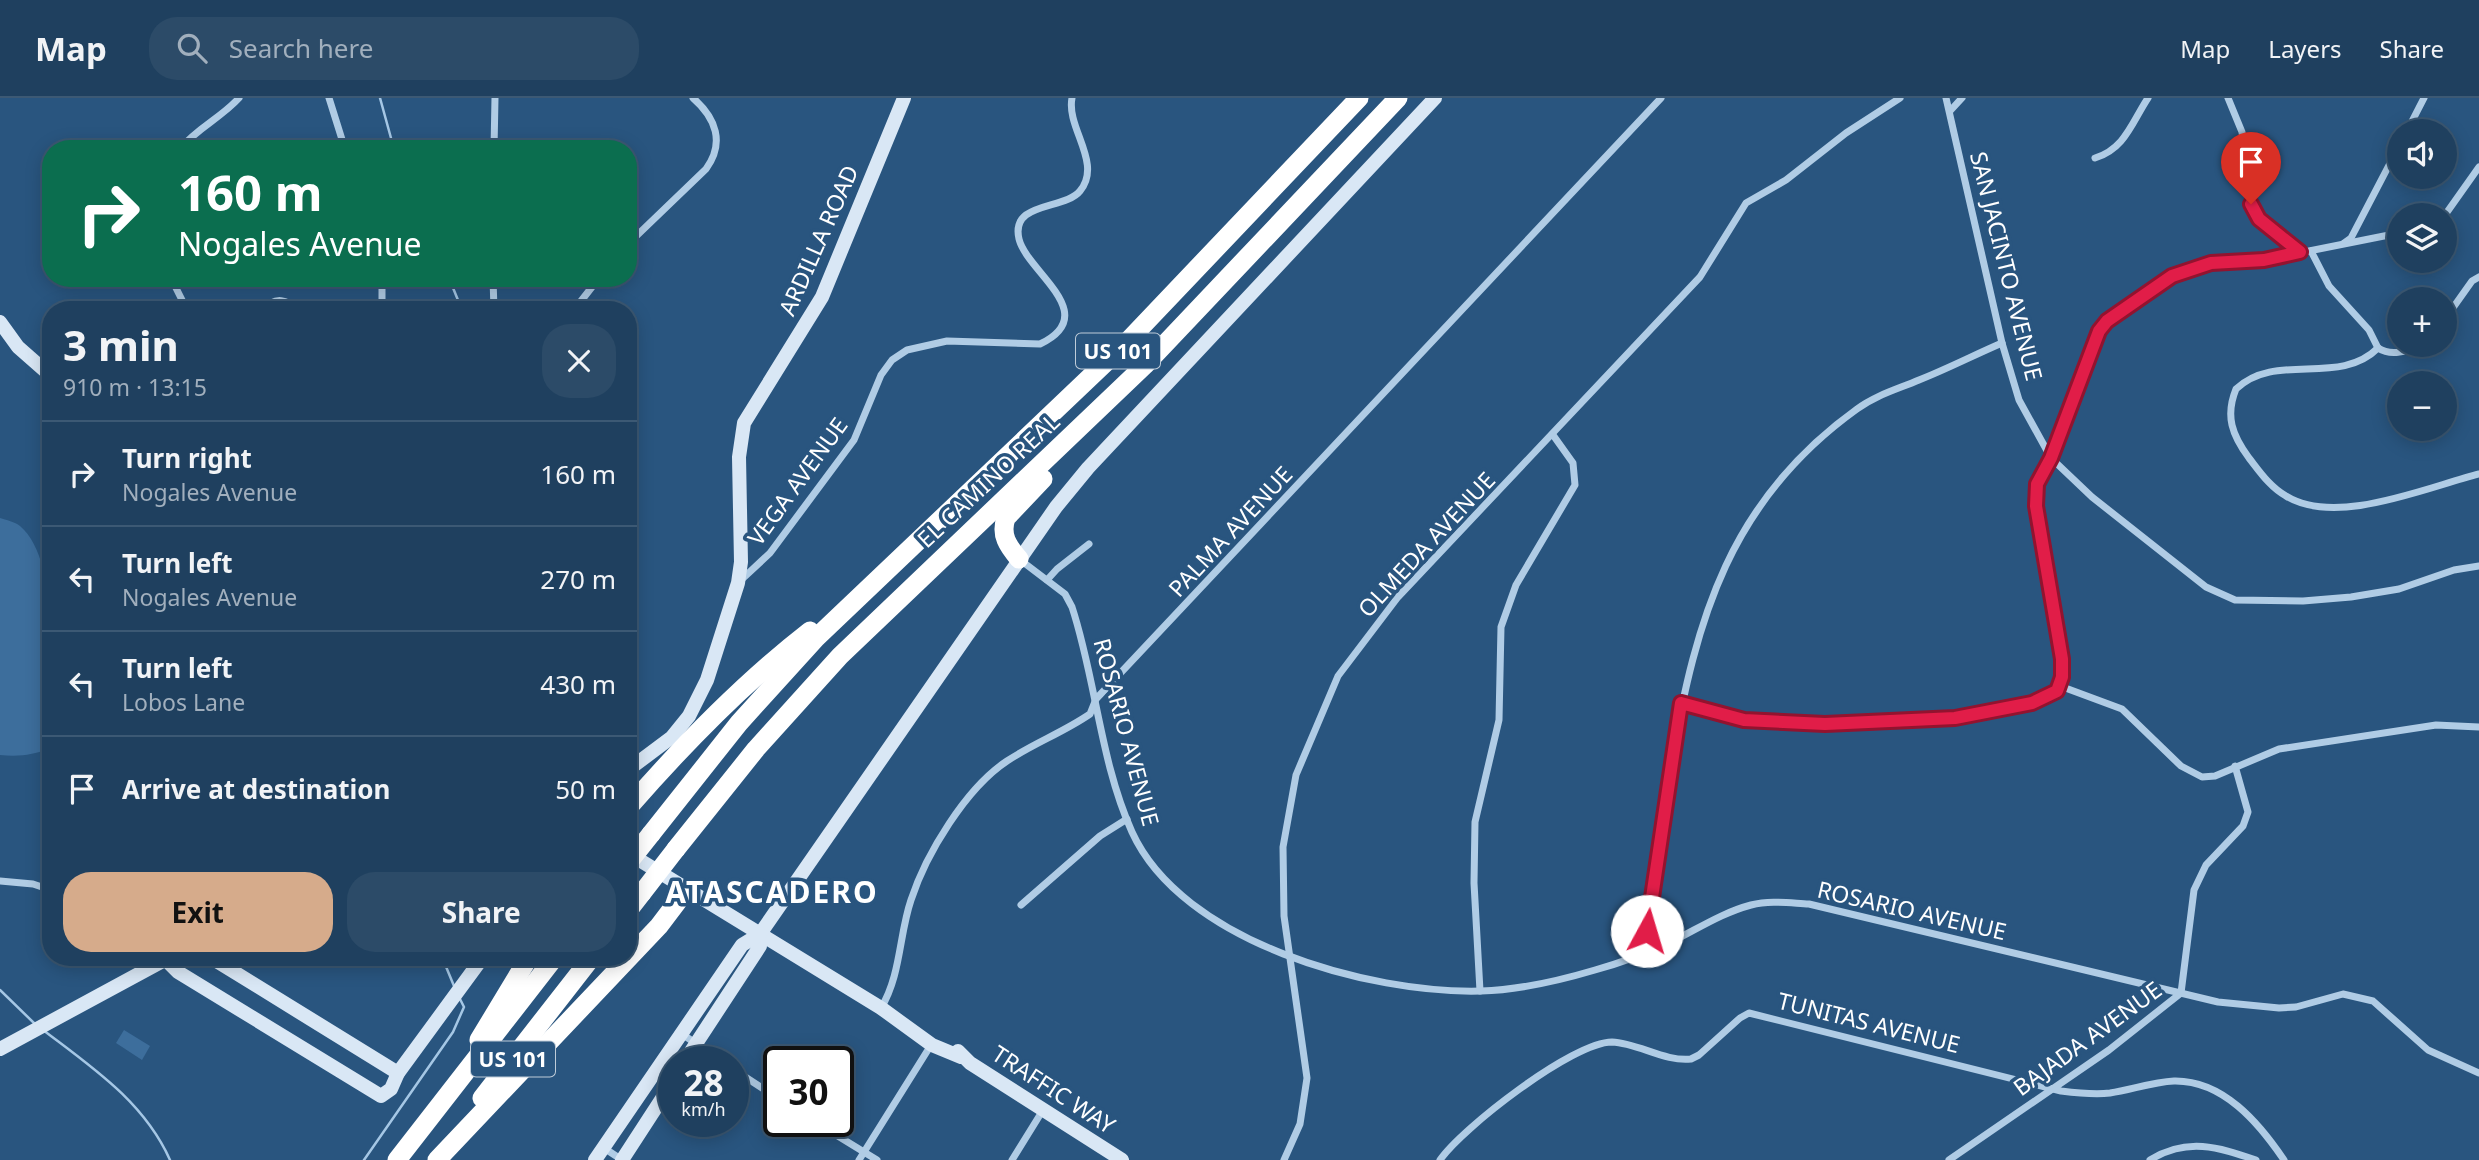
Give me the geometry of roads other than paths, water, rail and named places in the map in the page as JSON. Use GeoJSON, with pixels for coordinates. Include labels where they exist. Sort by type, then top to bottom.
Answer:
{"type":"FeatureCollection","features":[{"type":"Feature","properties":{"kind":"highway","name":"EL CAMINO REAL"},"geometry":{"type":"LineString","coordinates":[[637,852],[739,723],[863,590],[1126,343],[1359,98]]}},
{"type":"Feature","properties":{"kind":"highway","name":"EL CAMINO REAL"},"geometry":{"type":"LineString","coordinates":[[637,899],[756,749],[840,656],[1067,440],[1206,302],[1398,98]]}},
{"type":"Feature","properties":{"kind":"highway"},"geometry":{"type":"LineString","coordinates":[[1019,559],[1005,539],[1006,518],[1053,468],[1067,440]]}},
{"type":"Feature","properties":{"kind":"highway"},"geometry":{"type":"LineString","coordinates":[[637,798],[689,742],[777,657],[863,590]]}},
{"type":"Feature","properties":{"kind":"highway"},"geometry":{"type":"LineString","coordinates":[[637,950],[687,889]]}},
{"type":"Feature","properties":{"kind":"highway"},"geometry":{"type":"LineString","coordinates":[[455,1086],[496,1009],[523,966]]}},
{"type":"Feature","properties":{"kind":"highway","name":"US 101"},"geometry":{"type":"LineString","coordinates":[[397,1160],[548,966]]}},
{"type":"Feature","properties":{"kind":"highway","name":"US 101"},"geometry":{"type":"LineString","coordinates":[[436,1160],[585,966]]}},
{"type":"Feature","properties":{"kind":"highway"},"geometry":{"type":"LineString","coordinates":[[436,1160],[622,966]]}},
{"type":"Feature","properties":{"kind":"street"},"geometry":{"type":"LineString","coordinates":[[187,140],[239,98]]}},
{"type":"Feature","properties":{"kind":"street"},"geometry":{"type":"LineString","coordinates":[[329,98],[342,140]]}},
{"type":"Feature","properties":{"kind":"street"},"geometry":{"type":"LineString","coordinates":[[494,140],[495,98]]}},
{"type":"Feature","properties":{"kind":"street"},"geometry":{"type":"LineString","coordinates":[[637,235],[706,169],[715,154],[715,126],[693,98]]}},
{"type":"Feature","properties":{"kind":"street","name":"ARDILLA ROAD"},"geometry":{"type":"LineString","coordinates":[[637,764],[662,747],[689,716],[706,680],[738,583],[743,533],[739,457],[744,423],[822,297],[904,98]]}},
{"type":"Feature","properties":{"kind":"street","name":"VEGA AVENUE"},"geometry":{"type":"LineString","coordinates":[[738,583],[770,553],[854,440],[881,375],[892,360],[907,350],[947,341],[1040,344],[1058,331],[1063,320],[1060,296],[1024,252],[1018,234],[1024,217],[1031,211],[1075,196],[1085,183],[1086,159],[1071,118],[1072,98]]}},
{"type":"Feature","properties":{"kind":"street"},"geometry":{"type":"LineString","coordinates":[[694,1046],[755,954],[761,934],[1019,559],[1088,468],[1434,98]]}},
{"type":"Feature","properties":{"kind":"street","name":"PALMA AVENUE"},"geometry":{"type":"LineString","coordinates":[[881,1008],[891,989],[914,890],[930,858],[971,794],[1009,760],[1090,714],[1096,699],[1661,98]]}},
{"type":"Feature","properties":{"kind":"street","name":"OLMEDA AVENUE"},"geometry":{"type":"LineString","coordinates":[[1284,1160],[1300,1124],[1307,1078],[1281,884],[1289,810],[1307,744],[1338,676],[1398,597],[1700,277],[1721,248],[1746,203],[1786,180],[1846,133],[1900,98]]}},
{"type":"Feature","properties":{"kind":"street","name":"SAN JACINTO AVENUE"},"geometry":{"type":"LineString","coordinates":[[1946,98],[2002,343],[2027,419],[2051,458],[2092,497],[2212,591],[2235,600],[2303,601],[2351,597],[2399,589],[2454,570],[2479,566]]}},
{"type":"Feature","properties":{"kind":"street"},"geometry":{"type":"LineString","coordinates":[[1950,111],[1962,98]]}},
{"type":"Feature","properties":{"kind":"street"},"geometry":{"type":"LineString","coordinates":[[2095,158],[2110,152],[2123,141],[2148,98]]}},
{"type":"Feature","properties":{"kind":"street"},"geometry":{"type":"LineString","coordinates":[[2228,98],[2242,132],[2253,212],[2300,252]]}},
{"type":"Feature","properties":{"kind":"street"},"geometry":{"type":"LineString","coordinates":[[2413,119],[2424,98]]}},
{"type":"Feature","properties":{"kind":"street"},"geometry":{"type":"LineString","coordinates":[[2454,203],[2479,167]]}},
{"type":"Feature","properties":{"kind":"street"},"geometry":{"type":"LineString","coordinates":[[2340,246],[2351,238],[2387,169]]}},
{"type":"Feature","properties":{"kind":"street"},"geometry":{"type":"LineString","coordinates":[[1681,703],[1744,720],[1802,725],[1955,718],[2041,700],[2060,686],[2062,659],[2036,495],[2040,474],[2051,458],[2090,354],[2107,321],[2172,276],[2191,269],[2211,263],[2264,260],[2387,236]]}},
{"type":"Feature","properties":{"kind":"street"},"geometry":{"type":"LineString","coordinates":[[2311,251],[2329,286],[2369,330],[2378,348],[2387,352]]}},
{"type":"Feature","properties":{"kind":"street"},"geometry":{"type":"LineString","coordinates":[[2457,302],[2472,281],[2479,277]]}},
{"type":"Feature","properties":{"kind":"street"},"geometry":{"type":"LineString","coordinates":[[581,301],[592,287]]}},
{"type":"Feature","properties":{"kind":"street"},"geometry":{"type":"LineString","coordinates":[[0,322],[18,347],[42,368]]}},
{"type":"Feature","properties":{"kind":"street"},"geometry":{"type":"LineString","coordinates":[[1644,953],[1654,864],[1681,703],[1696,639],[1722,571],[1758,506],[1777,484],[1857,409],[1883,394],[2002,343]]}},
{"type":"Feature","properties":{"kind":"street"},"geometry":{"type":"LineString","coordinates":[[2378,348],[2368,358],[2353,365],[2257,373],[2236,389],[2230,418],[2235,438],[2268,483],[2288,498],[2314,505],[2350,506],[2432,489],[2479,474]]}},
{"type":"Feature","properties":{"kind":"street"},"geometry":{"type":"LineString","coordinates":[[1480,991],[1474,883],[1475,822],[1499,720],[1502,627],[1516,585],[1575,485],[1573,463],[1553,435]]}},
{"type":"Feature","properties":{"kind":"street"},"geometry":{"type":"LineString","coordinates":[[1048,580],[1056,569],[1088,544]]}},
{"type":"Feature","properties":{"kind":"street","name":"ROSARIO AVENUE"},"geometry":{"type":"LineString","coordinates":[[1019,559],[1065,594],[1072,607],[1127,819],[1151,863],[1186,902],[1219,922],[1289,956],[1340,973],[1371,979],[1480,991],[1511,989],[1553,980],[1644,953],[1737,910],[1779,902],[1827,906],[2181,993],[2260,1008],[2296,1007],[2343,994],[2373,1001],[2428,1050],[2479,1073]]}},
{"type":"Feature","properties":{"kind":"street"},"geometry":{"type":"LineString","coordinates":[[2060,686],[2122,709],[2193,774],[2209,778],[2279,749],[2436,725],[2479,727]]}},
{"type":"Feature","properties":{"kind":"street","name":"BAJADA AVENUE"},"geometry":{"type":"LineString","coordinates":[[1949,1160],[2051,1087],[2109,1050],[2181,993],[2196,884],[2206,865],[2243,826],[2248,812],[2235,766]]}},
{"type":"Feature","properties":{"kind":"street"},"geometry":{"type":"LineString","coordinates":[[1021,905],[1100,836],[1127,819]]}},
{"type":"Feature","properties":{"kind":"street","name":"TRAFFIC WAY"},"geometry":{"type":"LineString","coordinates":[[637,858],[896,1017],[934,1035],[961,1057],[1122,1160]]}},
{"type":"Feature","properties":{"kind":"street"},"geometry":{"type":"LineString","coordinates":[[0,881],[42,887]]}},
{"type":"Feature","properties":{"kind":"street"},"geometry":{"type":"LineString","coordinates":[[658,1105],[622,1160],[600,1154],[742,945],[761,934]]}},
{"type":"Feature","properties":{"kind":"street"},"geometry":{"type":"LineString","coordinates":[[0,1049],[151,966]]}},
{"type":"Feature","properties":{"kind":"street"},"geometry":{"type":"LineString","coordinates":[[172,966],[178,972],[381,1096],[391,1089],[398,1073],[476,966]]}},
{"type":"Feature","properties":{"kind":"street"},"geometry":{"type":"LineString","coordinates":[[224,966],[398,1073]]}},
{"type":"Feature","properties":{"kind":"street","name":"TUNITAS AVENUE"},"geometry":{"type":"LineString","coordinates":[[1440,1160],[1450,1146],[1477,1122],[1547,1071],[1587,1047],[1612,1042],[1691,1059],[1749,1013],[2051,1087]]}},
{"type":"Feature","properties":{"kind":"street","name":"TRAFFIC WAY"},"geometry":{"type":"LineString","coordinates":[[896,1017],[932,1045],[961,1057]]}},
{"type":"Feature","properties":{"kind":"street"},"geometry":{"type":"LineString","coordinates":[[682,1034],[700,1046]]}},
{"type":"Feature","properties":{"kind":"street"},"geometry":{"type":"LineString","coordinates":[[859,1160],[932,1045]]}},
{"type":"Feature","properties":{"kind":"street"},"geometry":{"type":"LineString","coordinates":[[2051,1087],[2096,1094],[2175,1081],[2204,1086],[2224,1094],[2239,1107],[2284,1160]]}},
{"type":"Feature","properties":{"kind":"street"},"geometry":{"type":"LineString","coordinates":[[1012,1160],[1044,1110]]}},
{"type":"Feature","properties":{"kind":"street"},"geometry":{"type":"LineString","coordinates":[[840,1137],[877,1160]]}},
{"type":"Feature","properties":{"kind":"street"},"geometry":{"type":"LineString","coordinates":[[2150,1160],[2170,1149],[2189,1144],[2208,1145],[2256,1160]]}},
{"type":"Feature","properties":{"kind":"waterway"},"geometry":{"type":"LineString","coordinates":[[380,98],[392,140]]}},
{"type":"Feature","properties":{"kind":"waterway"},"geometry":{"type":"LineString","coordinates":[[453,287],[458,301]]}},
{"type":"Feature","properties":{"kind":"waterway"},"geometry":{"type":"LineString","coordinates":[[446,966],[454,986]]}},
{"type":"Feature","properties":{"kind":"waterway"},"geometry":{"type":"LineString","coordinates":[[0,990],[35,1024]]}},
{"type":"Feature","properties":{"kind":"waterway"},"geometry":{"type":"LineString","coordinates":[[364,1160],[453,1032],[464,1007],[460,999]]}},
{"type":"Feature","properties":{"kind":"waterway"},"geometry":{"type":"LineString","coordinates":[[43,1030],[132,1103],[159,1139],[170,1160]]}},
{"type":"Feature","properties":{"kind":"district","name":"ATASCADERO"},"geometry":{"type":"Point","coordinates":[772,891]}}]}
